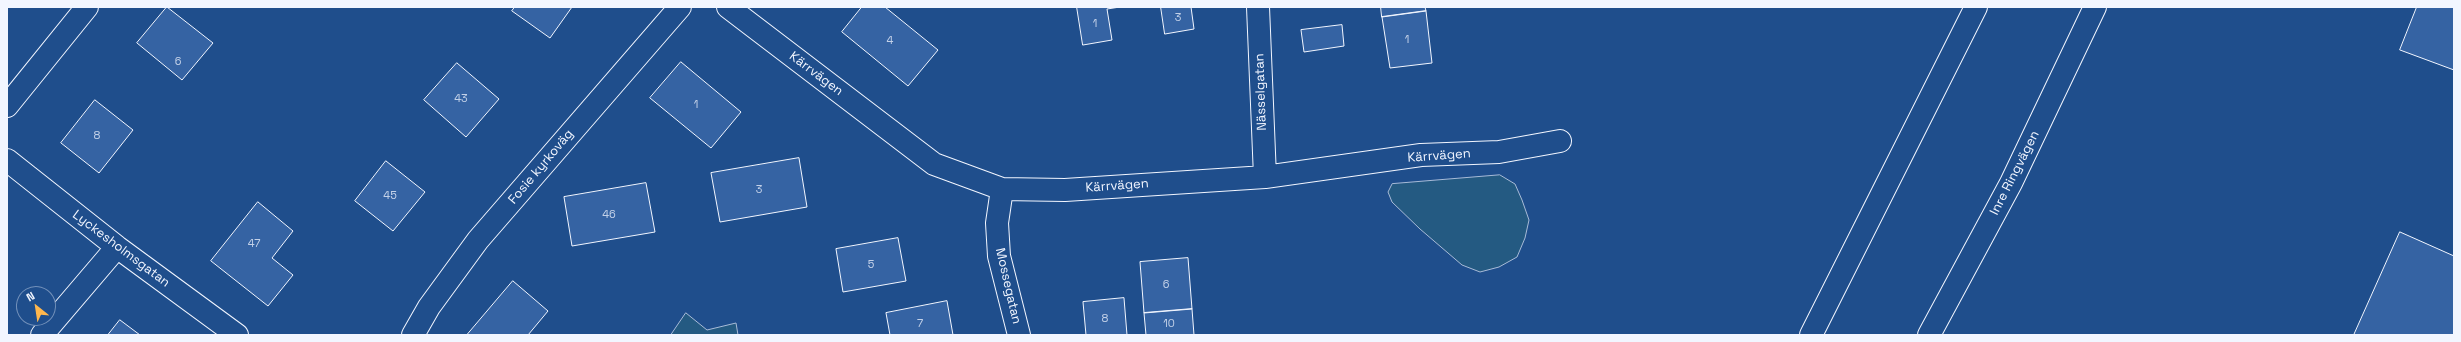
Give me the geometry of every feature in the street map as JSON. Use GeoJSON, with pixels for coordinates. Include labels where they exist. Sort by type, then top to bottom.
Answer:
{"type":"FeatureCollection","features":[{"type":"Feature","properties":{"kind":"main road"},"geometry":{"type":"LineString","coordinates":[[7,106],[87,7]]}},
{"type":"Feature","properties":{"kind":"main road","name":"Fosie kyrkoväg"},"geometry":{"type":"LineString","coordinates":[[413,335],[428,307],[478,240],[680,7]]}},
{"type":"Feature","properties":{"kind":"main road","name":"Kärrvägen"},"geometry":{"type":"LineString","coordinates":[[728,7],[934,164],[1002,189],[1065,190],[1265,177],[1421,155],[1499,152],[1560,141]]}},
{"type":"Feature","properties":{"kind":"main road","name":"Nässelgatan"},"geometry":{"type":"LineString","coordinates":[[1258,7],[1265,177]]}},
{"type":"Feature","properties":{"kind":"main road"},"geometry":{"type":"LineString","coordinates":[[1811,335],[1976,7]]}},
{"type":"Feature","properties":{"kind":"main road","name":"Inre Ringvägen"},"geometry":{"type":"LineString","coordinates":[[1929,335],[2011,183],[2095,7]]}},
{"type":"Feature","properties":{"kind":"main road","name":"Lyckesholmsgatan"},"geometry":{"type":"LineString","coordinates":[[7,160],[116,247],[237,335]]}},
{"type":"Feature","properties":{"kind":"main road","name":"Mossegatan"},"geometry":{"type":"LineString","coordinates":[[1002,189],[997,223],[999,256],[1019,335]]}},
{"type":"Feature","properties":{"kind":"main road"},"geometry":{"type":"LineString","coordinates":[[42,335],[116,247]]}},
{"type":"Feature","properties":{"kind":"shaded area"},"geometry":{"type":"Polygon","coordinates":[[[1500,175],[1515,184],[1529,220],[1525,238],[1517,257],[1499,267],[1480,272],[1462,265],[1420,229],[1392,202],[1388,192],[1392,184],[1500,175]]]}},
{"type":"Feature","properties":{"kind":"shaded area"},"geometry":{"type":"Polygon","coordinates":[[[686,313],[707,330],[736,323],[738,335],[671,335],[686,313]]]}},
{"type":"Feature","properties":{"kind":"building"},"geometry":{"type":"Polygon","coordinates":[[[167,7],[213,43],[182,80],[137,43],[167,7]]]}},
{"type":"Feature","properties":{"kind":"building"},"geometry":{"type":"Polygon","coordinates":[[[515,7],[572,7],[550,38],[512,11],[515,7]]]}},
{"type":"Feature","properties":{"kind":"building"},"geometry":{"type":"Polygon","coordinates":[[[862,7],[885,7],[938,50],[908,86],[842,32],[862,7]]]}},
{"type":"Feature","properties":{"kind":"building"},"geometry":{"type":"Polygon","coordinates":[[[1077,7],[1120,7],[1107,9],[1112,40],[1083,45],[1077,7]]]}},
{"type":"Feature","properties":{"kind":"building"},"geometry":{"type":"Polygon","coordinates":[[[1161,7],[1191,7],[1194,29],[1165,34],[1161,7]]]}},
{"type":"Feature","properties":{"kind":"building"},"geometry":{"type":"Polygon","coordinates":[[[1381,7],[1425,7],[1426,11],[1382,17],[1381,7]]]}},
{"type":"Feature","properties":{"kind":"building"},"geometry":{"type":"Polygon","coordinates":[[[2417,7],[2454,7],[2454,70],[2400,50],[2417,7]]]}},
{"type":"Feature","properties":{"kind":"building"},"geometry":{"type":"Polygon","coordinates":[[[1426,11],[1432,63],[1390,68],[1382,17],[1426,11]]]}},
{"type":"Feature","properties":{"kind":"building"},"geometry":{"type":"Polygon","coordinates":[[[1342,25],[1344,46],[1304,52],[1301,30],[1342,25]]]}},
{"type":"Feature","properties":{"kind":"building"},"geometry":{"type":"Polygon","coordinates":[[[681,62],[741,112],[711,148],[650,98],[681,62]]]}},
{"type":"Feature","properties":{"kind":"building"},"geometry":{"type":"Polygon","coordinates":[[[457,63],[499,99],[466,137],[424,100],[457,63]]]}},
{"type":"Feature","properties":{"kind":"building"},"geometry":{"type":"Polygon","coordinates":[[[95,100],[133,130],[99,173],[61,143],[95,100]]]}},
{"type":"Feature","properties":{"kind":"building"},"geometry":{"type":"Polygon","coordinates":[[[799,158],[807,207],[720,222],[711,173],[799,158]]]}},
{"type":"Feature","properties":{"kind":"building"},"geometry":{"type":"Polygon","coordinates":[[[386,161],[425,192],[393,231],[355,201],[386,161]]]}},
{"type":"Feature","properties":{"kind":"building"},"geometry":{"type":"Polygon","coordinates":[[[646,183],[655,232],[572,246],[564,197],[646,183]]]}},
{"type":"Feature","properties":{"kind":"building"},"geometry":{"type":"Polygon","coordinates":[[[258,202],[293,231],[272,258],[293,275],[268,306],[211,261],[258,202]]]}},
{"type":"Feature","properties":{"kind":"building"},"geometry":{"type":"Polygon","coordinates":[[[2400,232],[2454,256],[2454,335],[2354,335],[2400,232]]]}},
{"type":"Feature","properties":{"kind":"building"},"geometry":{"type":"Polygon","coordinates":[[[898,238],[906,281],[843,292],[836,249],[898,238]]]}},
{"type":"Feature","properties":{"kind":"building"},"geometry":{"type":"Polygon","coordinates":[[[1188,258],[1192,309],[1144,313],[1140,262],[1188,258]]]}},
{"type":"Feature","properties":{"kind":"building"},"geometry":{"type":"Polygon","coordinates":[[[513,281],[548,311],[528,335],[467,335],[513,281]]]}},
{"type":"Feature","properties":{"kind":"building"},"geometry":{"type":"Polygon","coordinates":[[[1124,298],[1127,335],[1086,335],[1083,302],[1124,298]]]}},
{"type":"Feature","properties":{"kind":"building"},"geometry":{"type":"Polygon","coordinates":[[[947,301],[953,335],[890,335],[886,313],[947,301]]]}},
{"type":"Feature","properties":{"kind":"building"},"geometry":{"type":"Polygon","coordinates":[[[1192,309],[1194,335],[1146,335],[1144,313],[1192,309]]]}},
{"type":"Feature","properties":{"kind":"building"},"geometry":{"type":"Polygon","coordinates":[[[120,320],[140,335],[108,335],[120,320]]]}}]}
